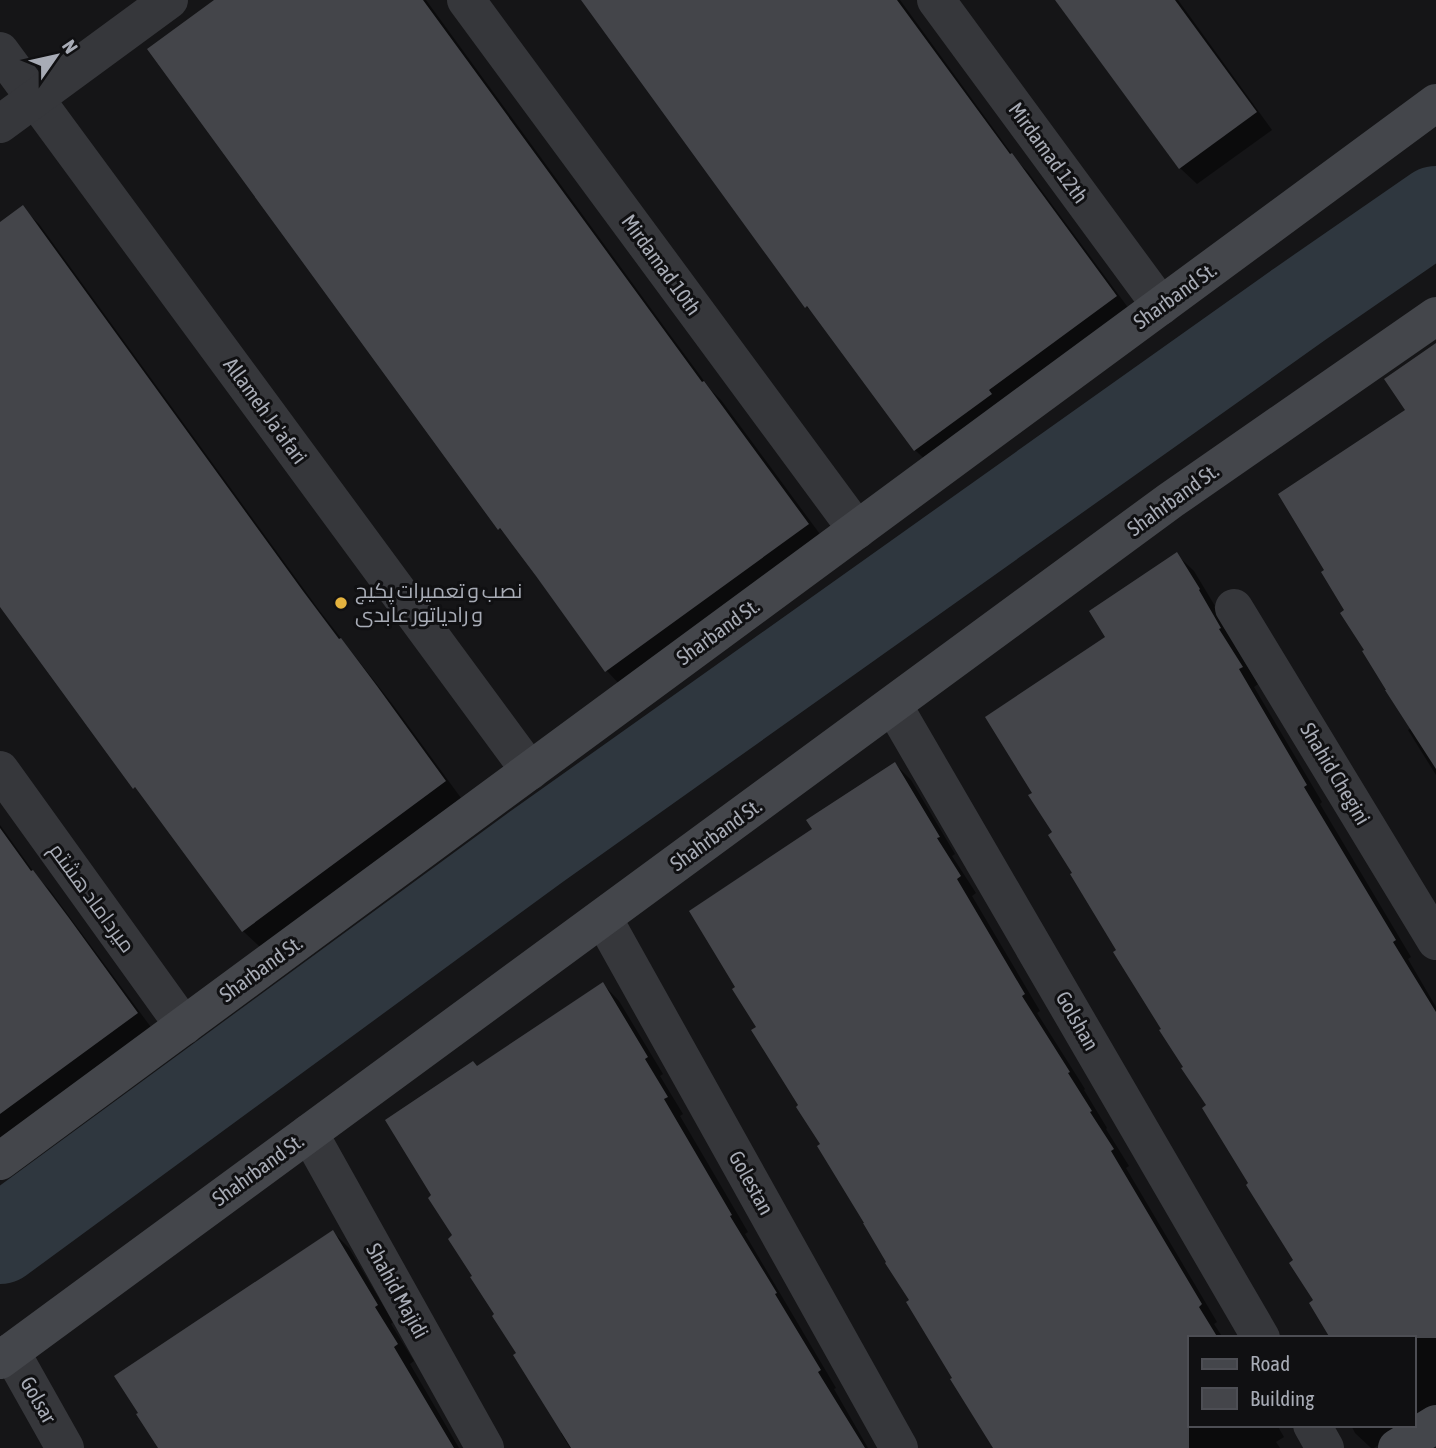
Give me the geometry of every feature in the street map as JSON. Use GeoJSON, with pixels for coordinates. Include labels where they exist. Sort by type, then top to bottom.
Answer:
{"type":"FeatureCollection","features":[{"type":"Feature","properties":{"kind":"street"},"geometry":{"type":"LineString","coordinates":[[0,124],[169,0]]}},
{"type":"Feature","properties":{"kind":"street","name":"Mirdamad 10th"},"geometry":{"type":"LineString","coordinates":[[466,0],[856,530]]}},
{"type":"Feature","properties":{"kind":"street","name":"Mirdamad 12th"},"geometry":{"type":"LineString","coordinates":[[936,0],[1161,306]]}},
{"type":"Feature","properties":{"kind":"street","name":"Allameh Ja'afari"},"geometry":{"type":"LineString","coordinates":[[0,51],[530,771]]}},
{"type":"Feature","properties":{"kind":"street","name":"Sharband St."},"geometry":{"type":"LineString","coordinates":[[0,1161],[1436,103]]}},
{"type":"Feature","properties":{"kind":"street","name":"Shahrband St."},"geometry":{"type":"LineString","coordinates":[[5,1356],[1171,500],[1436,316]]}},
{"type":"Feature","properties":{"kind":"street","name":"Shahid Chegini"},"geometry":{"type":"LineString","coordinates":[[1234,608],[1436,941]]}},
{"type":"Feature","properties":{"kind":"street","name":"Golshan"},"geometry":{"type":"LineString","coordinates":[[893,705],[1260,1336]]}},
{"type":"Feature","properties":{"kind":"street","name":"میرداماد هشتم"},"geometry":{"type":"LineString","coordinates":[[0,770],[184,1026]]}},
{"type":"Feature","properties":{"kind":"street","name":"Golestan"},"geometry":{"type":"LineString","coordinates":[[603,918],[899,1448]]}},
{"type":"Feature","properties":{"kind":"street","name":"Shahid Majidi"},"geometry":{"type":"LineString","coordinates":[[309,1133],[485,1448]]}},
{"type":"Feature","properties":{"kind":"street","name":"Golsar"},"geometry":{"type":"LineString","coordinates":[[5,1356],[65,1448]]}},
{"type":"Feature","properties":{"kind":"street"},"geometry":{"type":"LineString","coordinates":[[1397,1448],[1436,1424]]}},
{"type":"Feature","properties":{"kind":"street"},"geometry":{"type":"LineString","coordinates":[[1313,1427],[1325,1448]]}},
{"type":"Feature","properties":{"kind":"building"},"geometry":{"type":"Polygon","coordinates":[[[214,0],[423,0],[809,524],[605,672],[500,528],[498,530],[147,49],[214,0]]]}},
{"type":"Feature","properties":{"kind":"building"},"geometry":{"type":"Polygon","coordinates":[[[581,0],[897,0],[1117,296],[989,390],[992,394],[914,451],[807,306],[805,308],[581,0]]]}},
{"type":"Feature","properties":{"kind":"building"},"geometry":{"type":"Polygon","coordinates":[[[1055,0],[1175,0],[1257,112],[1179,169],[1055,0]]]}},
{"type":"Feature","properties":{"kind":"building"},"geometry":{"type":"Polygon","coordinates":[[[23,205],[303,591],[446,781],[242,932],[0,607],[0,222],[23,205]]]}},
{"type":"Feature","properties":{"kind":"building"},"geometry":{"type":"Polygon","coordinates":[[[1436,343],[1436,769],[1340,613],[1344,610],[1321,572],[1324,570],[1278,494],[1405,410],[1384,379],[1436,343]]]}},
{"type":"Feature","properties":{"kind":"building"},"geometry":{"type":"Polygon","coordinates":[[[1177,552],[1243,667],[1239,669],[1307,785],[1304,787],[1436,1012],[1436,1338],[1329,1336],[1309,1303],[1313,1300],[1289,1263],[1293,1260],[1202,1108],[1206,1105],[1181,1068],[1183,1067],[1159,1030],[1161,1029],[1113,952],[1116,950],[1048,835],[1052,832],[1028,795],[1032,793],[985,717],[1105,637],[1089,611],[1177,552]]]}},
{"type":"Feature","properties":{"kind":"building"},"geometry":{"type":"Polygon","coordinates":[[[895,762],[940,837],[937,838],[961,876],[957,879],[1025,994],[1022,996],[1070,1072],[1068,1073],[1092,1111],[1090,1112],[1114,1149],[1111,1151],[1202,1304],[1199,1307],[1217,1336],[1188,1336],[1189,1448],[993,1448],[950,1379],[952,1378],[906,1302],[909,1300],[817,1146],[820,1144],[796,1107],[798,1105],[751,1030],[756,1027],[689,911],[812,829],[806,820],[895,762]]]}},
{"type":"Feature","properties":{"kind":"building"},"geometry":{"type":"Polygon","coordinates":[[[0,828],[138,1013],[0,1114],[0,828]]]}},
{"type":"Feature","properties":{"kind":"building"},"geometry":{"type":"Polygon","coordinates":[[[603,982],[648,1057],[645,1059],[668,1097],[664,1099],[821,1370],[818,1372],[865,1448],[571,1448],[513,1355],[516,1353],[448,1239],[452,1235],[428,1198],[431,1195],[385,1120],[473,1061],[477,1066],[603,982]]]}},
{"type":"Feature","properties":{"kind":"building"},"geometry":{"type":"Polygon","coordinates":[[[333,1230],[378,1305],[375,1307],[398,1344],[394,1347],[454,1448],[158,1448],[114,1376],[333,1230]]]}},
{"type":"Feature","properties":{"kind":"waterway"},"geometry":{"type":"LineString","coordinates":[[0,1240],[536,847],[1436,210]]}},
{"type":"Feature","properties":{"kind":"place","name":"نصب و تعمیرات پکیج و رادیاتور عابدی"},"geometry":{"type":"Point","coordinates":[341,603]}}]}
